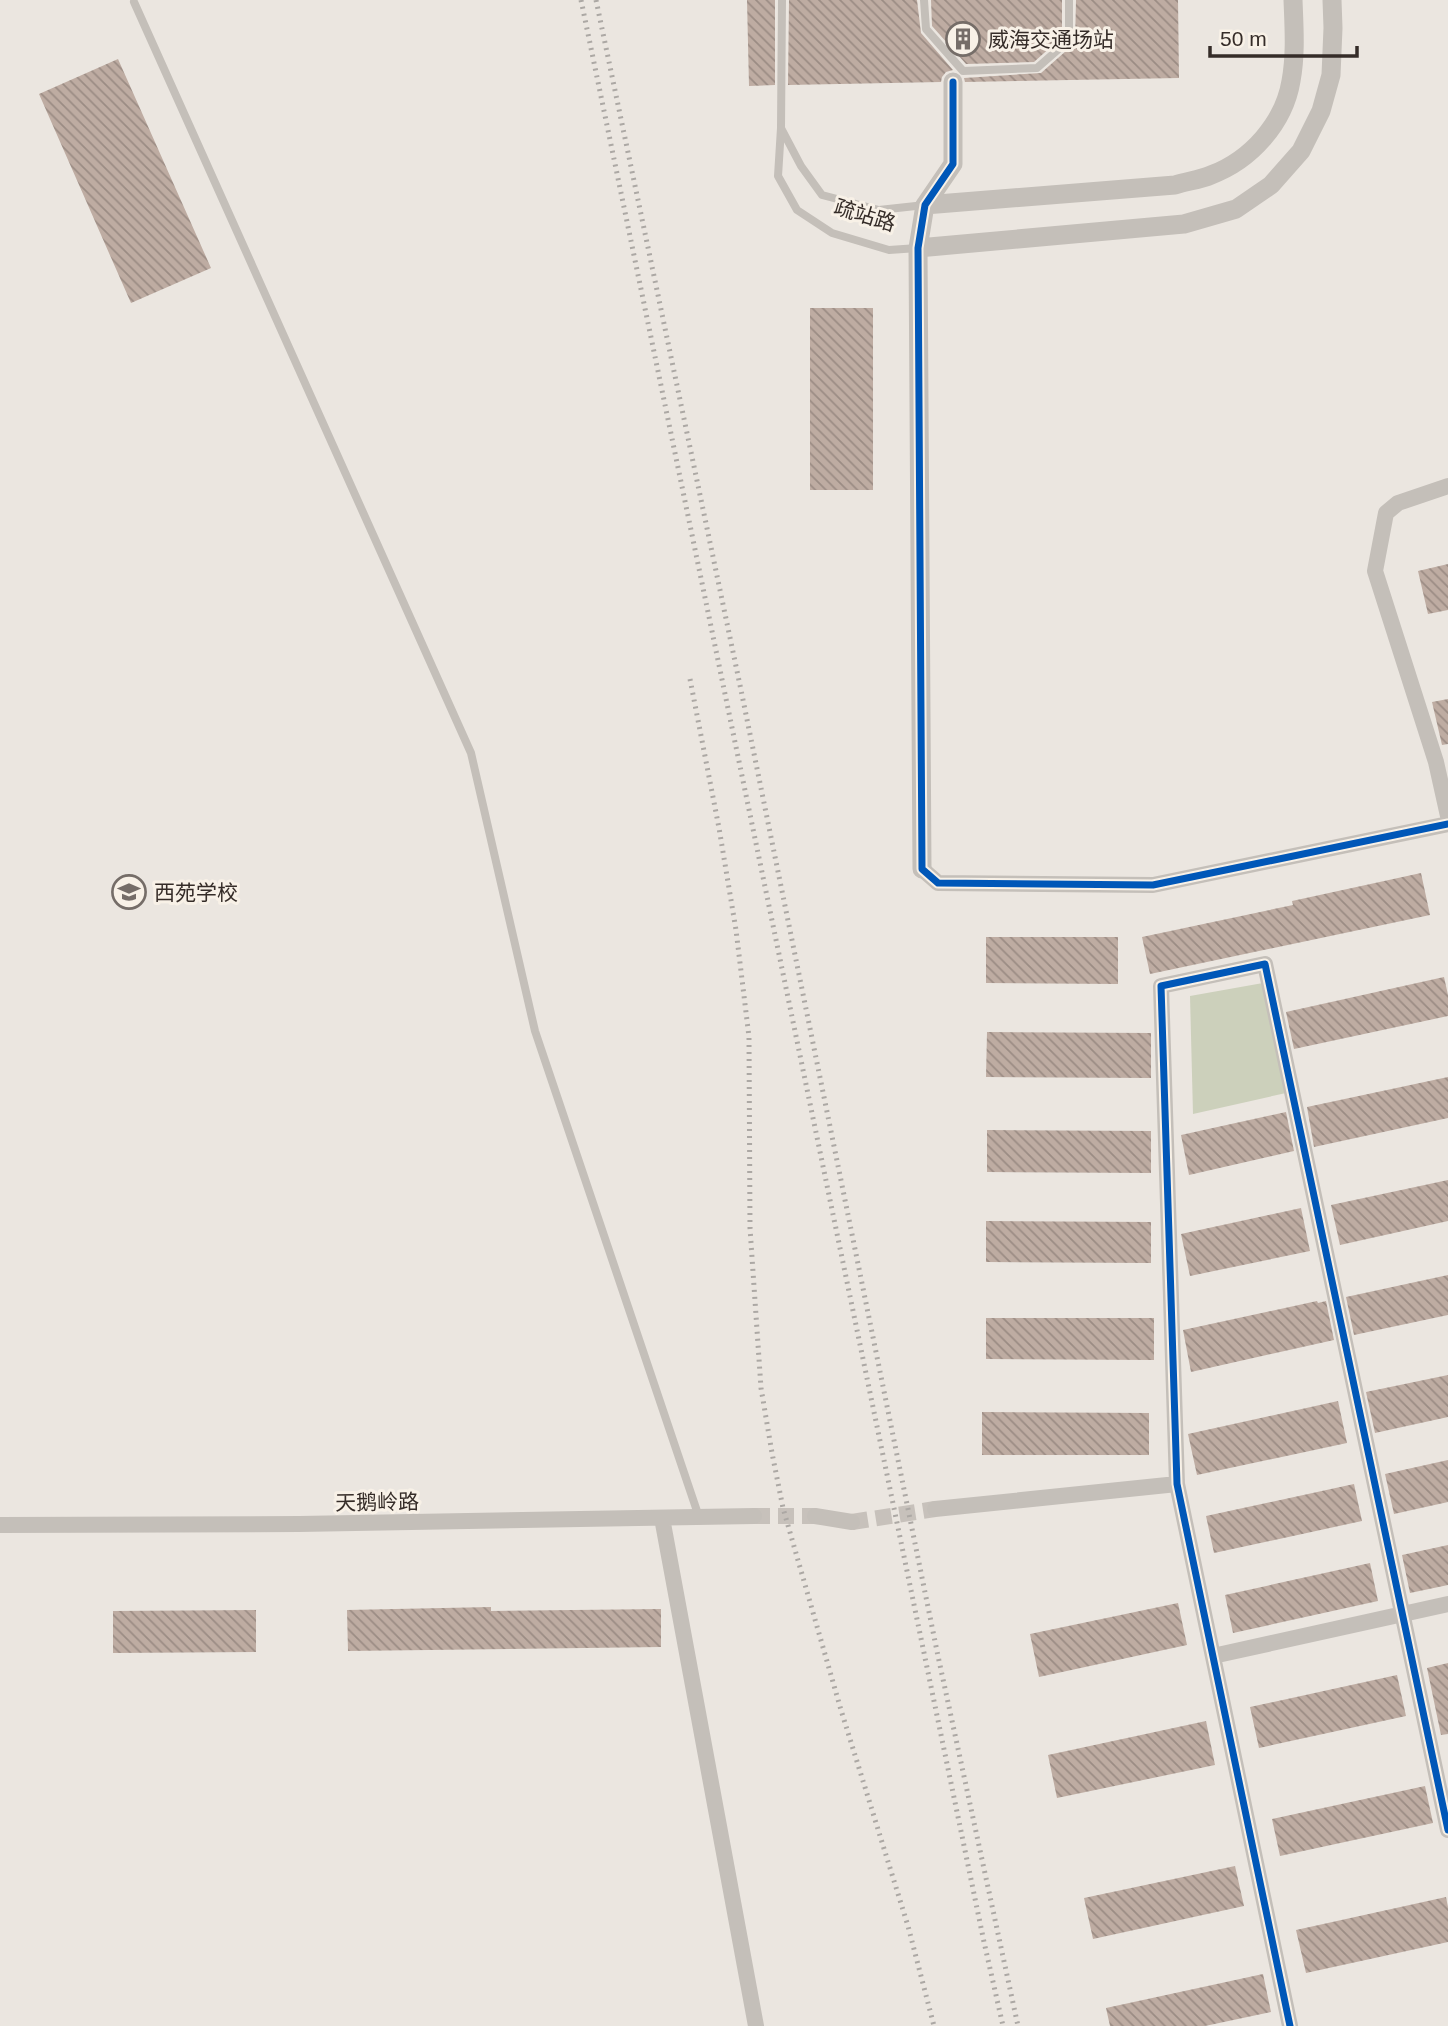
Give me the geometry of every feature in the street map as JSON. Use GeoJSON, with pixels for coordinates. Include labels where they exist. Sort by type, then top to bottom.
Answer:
{"type":"FeatureCollection","features":[{"type":"Feature","properties":{"kind":"street","name":"疏站路"},"geometry":{"type":"LineString","coordinates":[[925,205],[1175,184],[1211,175],[1241,159],[1261,142],[1279,117],[1291,83],[1295,45],[1293,0]]}},
{"type":"Feature","properties":{"kind":"street","name":"疏站路"},"geometry":{"type":"LineString","coordinates":[[918,248],[1184,224],[1236,209],[1271,186],[1301,151],[1321,111],[1331,75],[1332,0]]}},
{"type":"Feature","properties":{"kind":"street"},"geometry":{"type":"LineString","coordinates":[[953,82],[953,164],[925,205],[918,248],[922,869],[938,883],[1153,885],[1448,824]]}},
{"type":"Feature","properties":{"kind":"street"},"geometry":{"type":"LineString","coordinates":[[1448,486],[1398,503],[1387,513],[1375,571],[1436,762],[1448,816]]}},
{"type":"Feature","properties":{"kind":"street"},"geometry":{"type":"LineString","coordinates":[[1290,2026],[1177,1484],[1161,986],[1265,964],[1448,1830]]}},
{"type":"Feature","properties":{"kind":"street"},"geometry":{"type":"LineString","coordinates":[[935,1510],[1177,1484]]}},
{"type":"Feature","properties":{"kind":"street","name":"天鹅岭路"},"geometry":{"type":"LineString","coordinates":[[0,1525],[285,1524],[754,1516]]}},
{"type":"Feature","properties":{"kind":"street"},"geometry":{"type":"LineString","coordinates":[[815,1516],[852,1522]]}},
{"type":"Feature","properties":{"kind":"street"},"geometry":{"type":"LineString","coordinates":[[662,1518],[756,2026]]}},
{"type":"Feature","properties":{"kind":"street"},"geometry":{"type":"LineString","coordinates":[[1213,1656],[1448,1604]]}},
{"type":"Feature","properties":{"kind":"lane"},"geometry":{"type":"LineString","coordinates":[[781,128],[782,0]]}},
{"type":"Feature","properties":{"kind":"lane"},"geometry":{"type":"LineString","coordinates":[[924,0],[926,29],[963,71],[1037,68],[1069,40],[1069,0]]}},
{"type":"Feature","properties":{"kind":"lane"},"geometry":{"type":"LineString","coordinates":[[134,2],[471,753],[535,1031],[699,1517]]}},
{"type":"Feature","properties":{"kind":"lane","name":"疏站路"},"geometry":{"type":"LineString","coordinates":[[781,128],[801,166],[822,195],[879,210],[925,205]]}},
{"type":"Feature","properties":{"kind":"lane","name":"疏站路"},"geometry":{"type":"LineString","coordinates":[[781,128],[778,176],[797,210],[832,233],[889,250],[918,248]]}},
{"type":"Feature","properties":{"kind":"green space"},"geometry":{"type":"Polygon","coordinates":[[[1263,983],[1286,1093],[1193,1114],[1190,996],[1263,983]]]}},
{"type":"Feature","properties":{"kind":"building"},"geometry":{"type":"Polygon","coordinates":[[[747,0],[775,0],[775,85],[749,86],[747,0]]]}},
{"type":"Feature","properties":{"kind":"building"},"geometry":{"type":"Polygon","coordinates":[[[789,0],[917,0],[921,33],[953,70],[946,72],[941,82],[788,85],[789,0]]]}},
{"type":"Feature","properties":{"kind":"building"},"geometry":{"type":"Polygon","coordinates":[[[931,0],[1062,0],[1062,37],[1034,62],[966,64],[932,26],[931,0]]]}},
{"type":"Feature","properties":{"kind":"building"},"geometry":{"type":"Polygon","coordinates":[[[1076,0],[1178,0],[1179,78],[965,82],[964,78],[1041,73],[1075,43],[1076,0]]]}},
{"type":"Feature","properties":{"kind":"building"},"geometry":{"type":"Polygon","coordinates":[[[118,59],[211,268],[131,303],[39,94],[118,59]]]}},
{"type":"Feature","properties":{"kind":"building"},"geometry":{"type":"Polygon","coordinates":[[[810,308],[873,308],[873,490],[810,490],[810,308]]]}},
{"type":"Feature","properties":{"kind":"building"},"geometry":{"type":"Polygon","coordinates":[[[1448,564],[1448,610],[1428,614],[1418,571],[1448,564]]]}},
{"type":"Feature","properties":{"kind":"building"},"geometry":{"type":"Polygon","coordinates":[[[1448,699],[1448,744],[1442,745],[1432,702],[1448,699]]]}},
{"type":"Feature","properties":{"kind":"building"},"geometry":{"type":"Polygon","coordinates":[[[1421,873],[1430,915],[1150,974],[1142,937],[1293,905],[1292,901],[1421,873]]]}},
{"type":"Feature","properties":{"kind":"building"},"geometry":{"type":"Polygon","coordinates":[[[986,937],[1118,937],[1118,984],[986,983],[986,937]]]}},
{"type":"Feature","properties":{"kind":"building"},"geometry":{"type":"Polygon","coordinates":[[[1444,977],[1448,995],[1448,1016],[1294,1049],[1286,1012],[1444,977]]]}},
{"type":"Feature","properties":{"kind":"building"},"geometry":{"type":"Polygon","coordinates":[[[987,1032],[1151,1033],[1151,1078],[986,1077],[987,1032]]]}},
{"type":"Feature","properties":{"kind":"building"},"geometry":{"type":"Polygon","coordinates":[[[1448,1077],[1448,1118],[1314,1147],[1307,1107],[1448,1077]]]}},
{"type":"Feature","properties":{"kind":"building"},"geometry":{"type":"Polygon","coordinates":[[[1286,1112],[1294,1151],[1189,1175],[1181,1135],[1286,1112]]]}},
{"type":"Feature","properties":{"kind":"building"},"geometry":{"type":"Polygon","coordinates":[[[987,1130],[1151,1131],[1151,1173],[987,1172],[987,1130]]]}},
{"type":"Feature","properties":{"kind":"building"},"geometry":{"type":"Polygon","coordinates":[[[1448,1180],[1448,1221],[1340,1245],[1331,1205],[1448,1180]]]}},
{"type":"Feature","properties":{"kind":"building"},"geometry":{"type":"Polygon","coordinates":[[[1301,1208],[1310,1251],[1190,1276],[1181,1234],[1301,1208]]]}},
{"type":"Feature","properties":{"kind":"building"},"geometry":{"type":"Polygon","coordinates":[[[986,1221],[1151,1222],[1151,1263],[986,1262],[986,1221]]]}},
{"type":"Feature","properties":{"kind":"building"},"geometry":{"type":"Polygon","coordinates":[[[1448,1275],[1448,1315],[1354,1335],[1346,1297],[1448,1275]]]}},
{"type":"Feature","properties":{"kind":"building"},"geometry":{"type":"Polygon","coordinates":[[[1326,1301],[1334,1340],[1191,1372],[1183,1330],[1326,1301]]]}},
{"type":"Feature","properties":{"kind":"building"},"geometry":{"type":"Polygon","coordinates":[[[986,1318],[1154,1318],[1154,1360],[986,1359],[986,1318]]]}},
{"type":"Feature","properties":{"kind":"building"},"geometry":{"type":"Polygon","coordinates":[[[1448,1375],[1448,1417],[1375,1433],[1366,1392],[1448,1375]]]}},
{"type":"Feature","properties":{"kind":"building"},"geometry":{"type":"Polygon","coordinates":[[[1338,1401],[1347,1443],[1197,1475],[1188,1434],[1338,1401]]]}},
{"type":"Feature","properties":{"kind":"building"},"geometry":{"type":"Polygon","coordinates":[[[982,1412],[1149,1413],[1149,1455],[982,1455],[982,1412]]]}},
{"type":"Feature","properties":{"kind":"building"},"geometry":{"type":"Polygon","coordinates":[[[1448,1460],[1448,1502],[1394,1514],[1385,1474],[1448,1460]]]}},
{"type":"Feature","properties":{"kind":"building"},"geometry":{"type":"Polygon","coordinates":[[[1354,1484],[1362,1521],[1214,1553],[1206,1516],[1354,1484]]]}},
{"type":"Feature","properties":{"kind":"building"},"geometry":{"type":"Polygon","coordinates":[[[1448,1545],[1448,1585],[1410,1593],[1402,1555],[1448,1545]]]}},
{"type":"Feature","properties":{"kind":"building"},"geometry":{"type":"Polygon","coordinates":[[[1370,1563],[1378,1601],[1233,1633],[1225,1595],[1370,1563]]]}},
{"type":"Feature","properties":{"kind":"building"},"geometry":{"type":"Polygon","coordinates":[[[1178,1603],[1187,1645],[1039,1677],[1030,1634],[1178,1603]]]}},
{"type":"Feature","properties":{"kind":"building"},"geometry":{"type":"Polygon","coordinates":[[[491,1607],[491,1611],[661,1609],[661,1647],[348,1651],[347,1610],[491,1607]]]}},
{"type":"Feature","properties":{"kind":"building"},"geometry":{"type":"Polygon","coordinates":[[[256,1610],[256,1652],[113,1653],[113,1611],[256,1610]]]}},
{"type":"Feature","properties":{"kind":"building"},"geometry":{"type":"Polygon","coordinates":[[[1448,1663],[1448,1734],[1441,1735],[1427,1668],[1448,1663]]]}},
{"type":"Feature","properties":{"kind":"building"},"geometry":{"type":"Polygon","coordinates":[[[1397,1675],[1406,1716],[1259,1748],[1250,1707],[1397,1675]]]}},
{"type":"Feature","properties":{"kind":"building"},"geometry":{"type":"Polygon","coordinates":[[[1206,1721],[1215,1765],[1057,1798],[1048,1755],[1206,1721]]]}},
{"type":"Feature","properties":{"kind":"building"},"geometry":{"type":"Polygon","coordinates":[[[1425,1786],[1433,1823],[1280,1856],[1272,1819],[1425,1786]]]}},
{"type":"Feature","properties":{"kind":"building"},"geometry":{"type":"Polygon","coordinates":[[[1235,1866],[1244,1906],[1093,1939],[1084,1898],[1235,1866]]]}},
{"type":"Feature","properties":{"kind":"building"},"geometry":{"type":"Polygon","coordinates":[[[1446,1897],[1448,1942],[1306,1973],[1296,1930],[1446,1897]]]}},
{"type":"Feature","properties":{"kind":"building"},"geometry":{"type":"Polygon","coordinates":[[[1263,1974],[1271,2012],[1205,2026],[1110,2026],[1106,2008],[1263,1974]]]}},
{"type":"Feature","properties":{"kind":"tunnel"},"geometry":{"type":"LineString","coordinates":[[852,1522],[935,1509]]}},
{"type":"Feature","properties":{"kind":"tunnel"},"geometry":{"type":"LineString","coordinates":[[754,1516],[815,1516]]}},
{"type":"Feature","properties":{"kind":"railway"},"geometry":{"type":"LineString","coordinates":[[581,0],[1003,2026]]}},
{"type":"Feature","properties":{"kind":"railway"},"geometry":{"type":"LineString","coordinates":[[596,0],[741,690],[938,1656],[1018,2026]]}},
{"type":"Feature","properties":{"kind":"railway"},"geometry":{"type":"LineString","coordinates":[[690,679],[736,930],[749,1037],[750,1228],[761,1388],[772,1453],[783,1508],[841,1710],[908,1926],[934,2026]]}},
{"type":"Feature","properties":{"kind":"cycle path"},"geometry":{"type":"LineString","coordinates":[[953,82],[953,164],[925,205],[918,248],[922,869],[938,883],[1153,885],[1448,824]]}},
{"type":"Feature","properties":{"kind":"cycle path"},"geometry":{"type":"LineString","coordinates":[[1290,2026],[1177,1484],[1161,986],[1265,964],[1448,1830]]}},
{"type":"Feature","properties":{"kind":"place","name":"威海交通场站"},"geometry":{"type":"Point","coordinates":[963,39]}},
{"type":"Feature","properties":{"kind":"place","name":"西苑学校"},"geometry":{"type":"Point","coordinates":[129,892]}}]}
